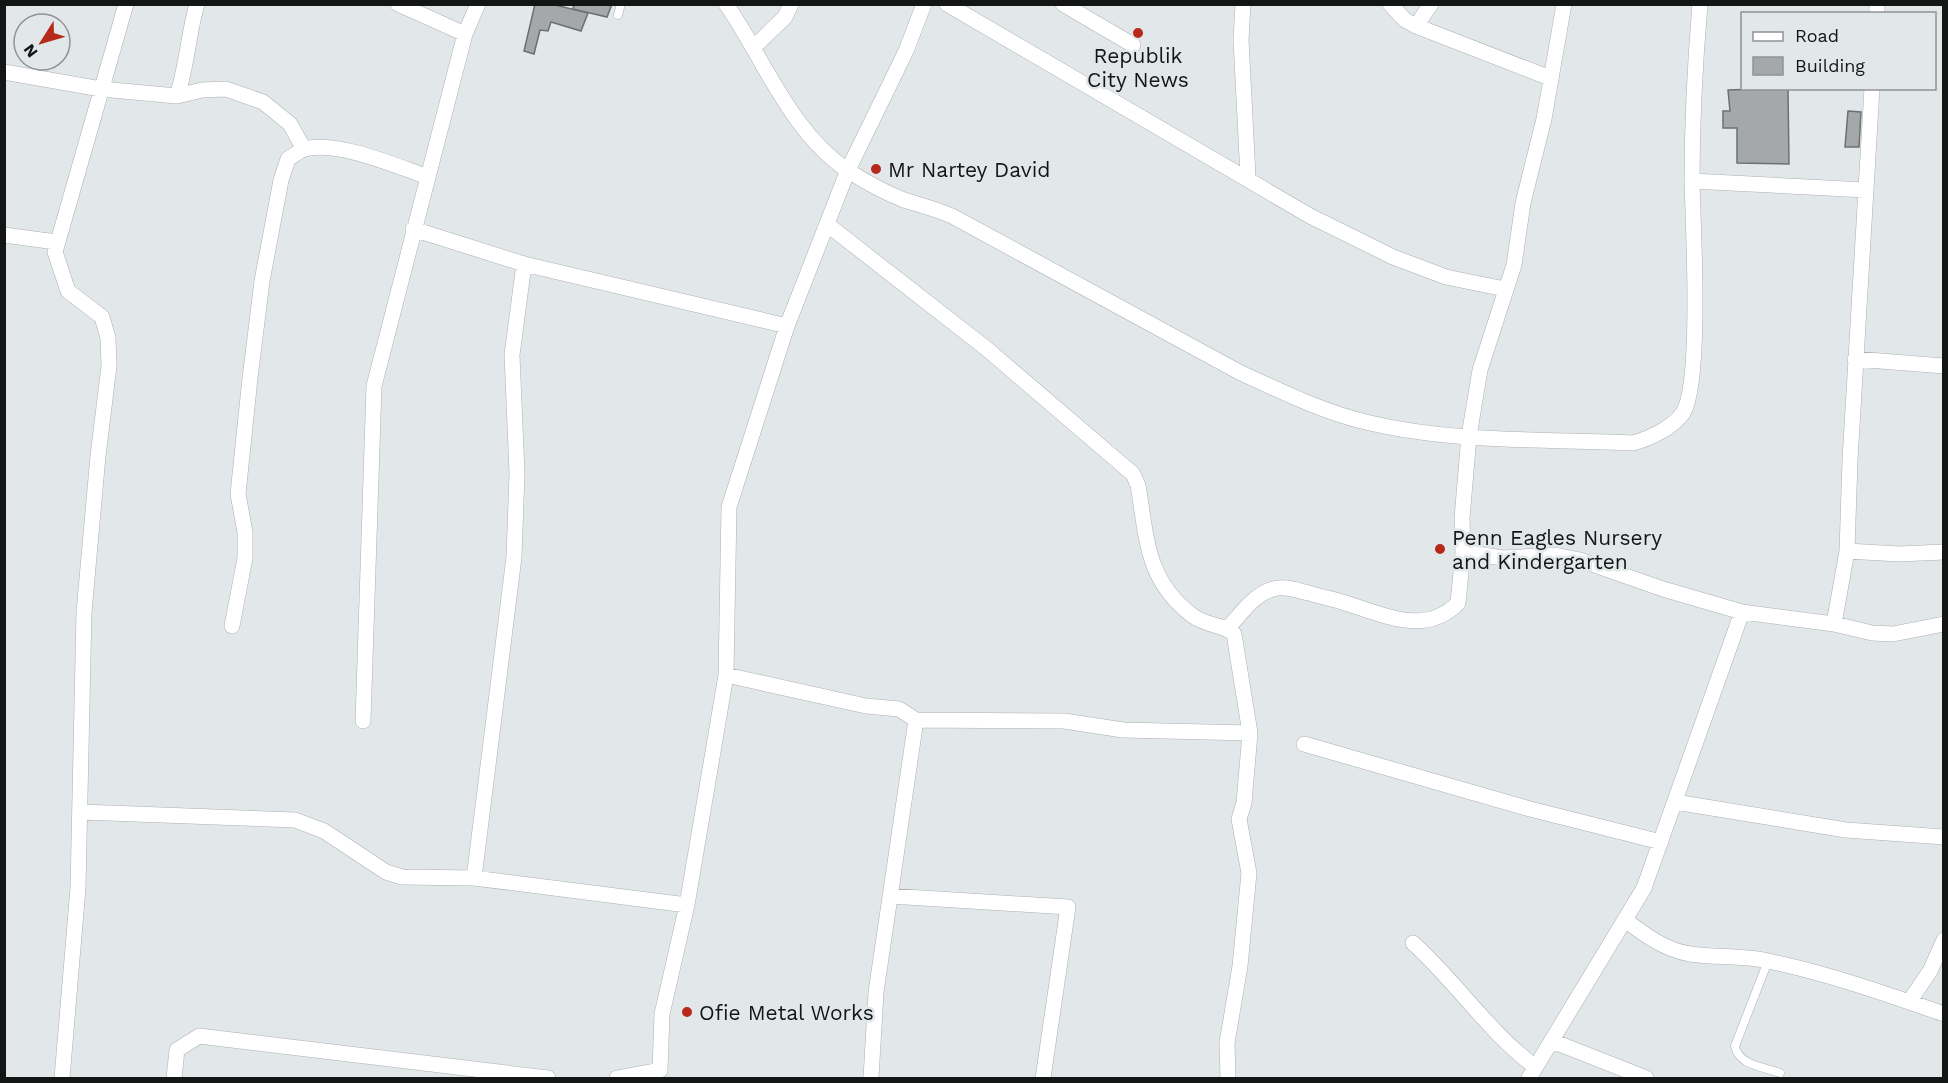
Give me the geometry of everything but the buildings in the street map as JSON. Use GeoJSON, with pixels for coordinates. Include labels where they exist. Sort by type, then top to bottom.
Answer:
{"type":"FeatureCollection","features":[{"type":"Feature","properties":{"kind":"street"},"geometry":{"type":"LineString","coordinates":[[63,1078],[81,812],[84,612],[98,456],[109,366],[108,338],[102,317],[68,291],[55,252],[126,4]]}},
{"type":"Feature","properties":{"kind":"street"},"geometry":{"type":"LineString","coordinates":[[177,96],[187,66],[189,34],[197,4]]}},
{"type":"Feature","properties":{"kind":"street"},"geometry":{"type":"LineString","coordinates":[[399,4],[465,34]]}},
{"type":"Feature","properties":{"kind":"street"},"geometry":{"type":"LineString","coordinates":[[363,721],[374,386],[465,34],[478,4]]}},
{"type":"Feature","properties":{"kind":"street"},"geometry":{"type":"LineString","coordinates":[[726,4],[808,133],[826,153],[848,170],[901,199],[952,216],[1159,330],[1284,393],[1370,423],[1469,436],[1633,443],[1652,438],[1683,412],[1692,373],[1695,235],[1692,181],[1700,4]]}},
{"type":"Feature","properties":{"kind":"street"},"geometry":{"type":"LineString","coordinates":[[753,48],[785,17],[791,4]]}},
{"type":"Feature","properties":{"kind":"street"},"geometry":{"type":"LineString","coordinates":[[617,1078],[661,1074],[662,1014],[687,905],[726,675],[729,507],[786,327],[848,170],[906,51],[924,4]]}},
{"type":"Feature","properties":{"kind":"street"},"geometry":{"type":"LineString","coordinates":[[947,4],[1248,177],[1310,216],[1393,258],[1446,277],[1505,289]]}},
{"type":"Feature","properties":{"kind":"street"},"geometry":{"type":"LineString","coordinates":[[1063,4],[1133,45]]}},
{"type":"Feature","properties":{"kind":"street"},"geometry":{"type":"LineString","coordinates":[[1243,4],[1241,40],[1248,177]]}},
{"type":"Feature","properties":{"kind":"street"},"geometry":{"type":"LineString","coordinates":[[1390,4],[1416,26],[1480,53],[1551,78]]}},
{"type":"Feature","properties":{"kind":"street"},"geometry":{"type":"LineString","coordinates":[[1416,26],[1431,4]]}},
{"type":"Feature","properties":{"kind":"street"},"geometry":{"type":"LineString","coordinates":[[1228,628],[1254,600],[1273,588],[1293,589],[1389,619],[1416,621],[1441,617],[1458,603],[1469,436],[1480,370],[1514,265],[1523,203],[1544,119],[1564,4]]}},
{"type":"Feature","properties":{"kind":"street"},"geometry":{"type":"LineString","coordinates":[[4,72],[101,89],[177,96],[202,90],[226,89],[263,102],[290,124],[304,149]]}},
{"type":"Feature","properties":{"kind":"street"},"geometry":{"type":"LineString","coordinates":[[1834,624],[1847,551],[1855,359],[1872,90]]}},
{"type":"Feature","properties":{"kind":"street"},"geometry":{"type":"LineString","coordinates":[[232,626],[245,558],[239,479],[262,281],[281,180],[288,159],[304,149],[326,148],[363,155],[428,177]]}},
{"type":"Feature","properties":{"kind":"street"},"geometry":{"type":"LineString","coordinates":[[1692,181],[1866,190]]}},
{"type":"Feature","properties":{"kind":"street"},"geometry":{"type":"LineString","coordinates":[[828,225],[987,350],[1133,474],[1138,485],[1156,574],[1165,590],[1180,606],[1204,623],[1228,628],[1234,634],[1250,733],[1244,803],[1239,819],[1249,873],[1240,966],[1227,1043],[1228,1078]]}},
{"type":"Feature","properties":{"kind":"street"},"geometry":{"type":"LineString","coordinates":[[413,229],[524,264],[786,327]]}},
{"type":"Feature","properties":{"kind":"street"},"geometry":{"type":"LineString","coordinates":[[4,235],[56,242]]}},
{"type":"Feature","properties":{"kind":"street"},"geometry":{"type":"LineString","coordinates":[[474,878],[514,556],[517,473],[512,356],[524,264]]}},
{"type":"Feature","properties":{"kind":"street"},"geometry":{"type":"LineString","coordinates":[[1855,359],[1944,366]]}},
{"type":"Feature","properties":{"kind":"street"},"geometry":{"type":"LineString","coordinates":[[1847,551],[1899,554],[1944,552]]}},
{"type":"Feature","properties":{"kind":"street"},"geometry":{"type":"LineString","coordinates":[[1463,552],[1503,558],[1555,555],[1580,560],[1663,589],[1742,612],[1834,624],[1872,633],[1893,634],[1944,624]]}},
{"type":"Feature","properties":{"kind":"street"},"geometry":{"type":"LineString","coordinates":[[1413,943],[1451,979],[1532,1072],[1644,888],[1742,612]]}},
{"type":"Feature","properties":{"kind":"street"},"geometry":{"type":"LineString","coordinates":[[726,675],[866,706],[899,709],[915,720],[1064,721],[1123,730],[1250,733]]}},
{"type":"Feature","properties":{"kind":"street"},"geometry":{"type":"LineString","coordinates":[[871,1078],[876,992],[915,720]]}},
{"type":"Feature","properties":{"kind":"street"},"geometry":{"type":"LineString","coordinates":[[1304,744],[1530,809],[1661,842]]}},
{"type":"Feature","properties":{"kind":"street"},"geometry":{"type":"LineString","coordinates":[[1675,802],[1846,830],[1944,837]]}},
{"type":"Feature","properties":{"kind":"street"},"geometry":{"type":"LineString","coordinates":[[81,812],[295,820],[324,831],[386,872],[402,877],[474,878],[687,905]]}},
{"type":"Feature","properties":{"kind":"street"},"geometry":{"type":"LineString","coordinates":[[890,896],[1068,907],[1043,1078]]}},
{"type":"Feature","properties":{"kind":"street"},"geometry":{"type":"LineString","coordinates":[[1625,920],[1653,941],[1689,954],[1744,956],[1768,961],[1944,1014]]}},
{"type":"Feature","properties":{"kind":"street"},"geometry":{"type":"LineString","coordinates":[[1909,1002],[1930,971],[1944,940]]}},
{"type":"Feature","properties":{"kind":"street"},"geometry":{"type":"LineString","coordinates":[[174,1078],[177,1050],[199,1036],[344,1052],[464,1074],[548,1078]]}},
{"type":"Feature","properties":{"kind":"street"},"geometry":{"type":"LineString","coordinates":[[1552,1041],[1646,1078]]}},
{"type":"Feature","properties":{"kind":"lane"},"geometry":{"type":"LineString","coordinates":[[618,15],[621,4]]}},
{"type":"Feature","properties":{"kind":"lane"},"geometry":{"type":"LineString","coordinates":[[1768,961],[1735,1046],[1736,1054],[1741,1060],[1780,1072]]}},
{"type":"Feature","properties":{"kind":"place","name":"Republik City News"},"geometry":{"type":"Point","coordinates":[1138,33]}},
{"type":"Feature","properties":{"kind":"place","name":"Mr Nartey David"},"geometry":{"type":"Point","coordinates":[876,169]}},
{"type":"Feature","properties":{"kind":"place","name":"Penn Eagles Nursery and Kindergarten"},"geometry":{"type":"Point","coordinates":[1440,549]}},
{"type":"Feature","properties":{"kind":"place","name":"Ofie Metal Works"},"geometry":{"type":"Point","coordinates":[687,1012]}}]}
